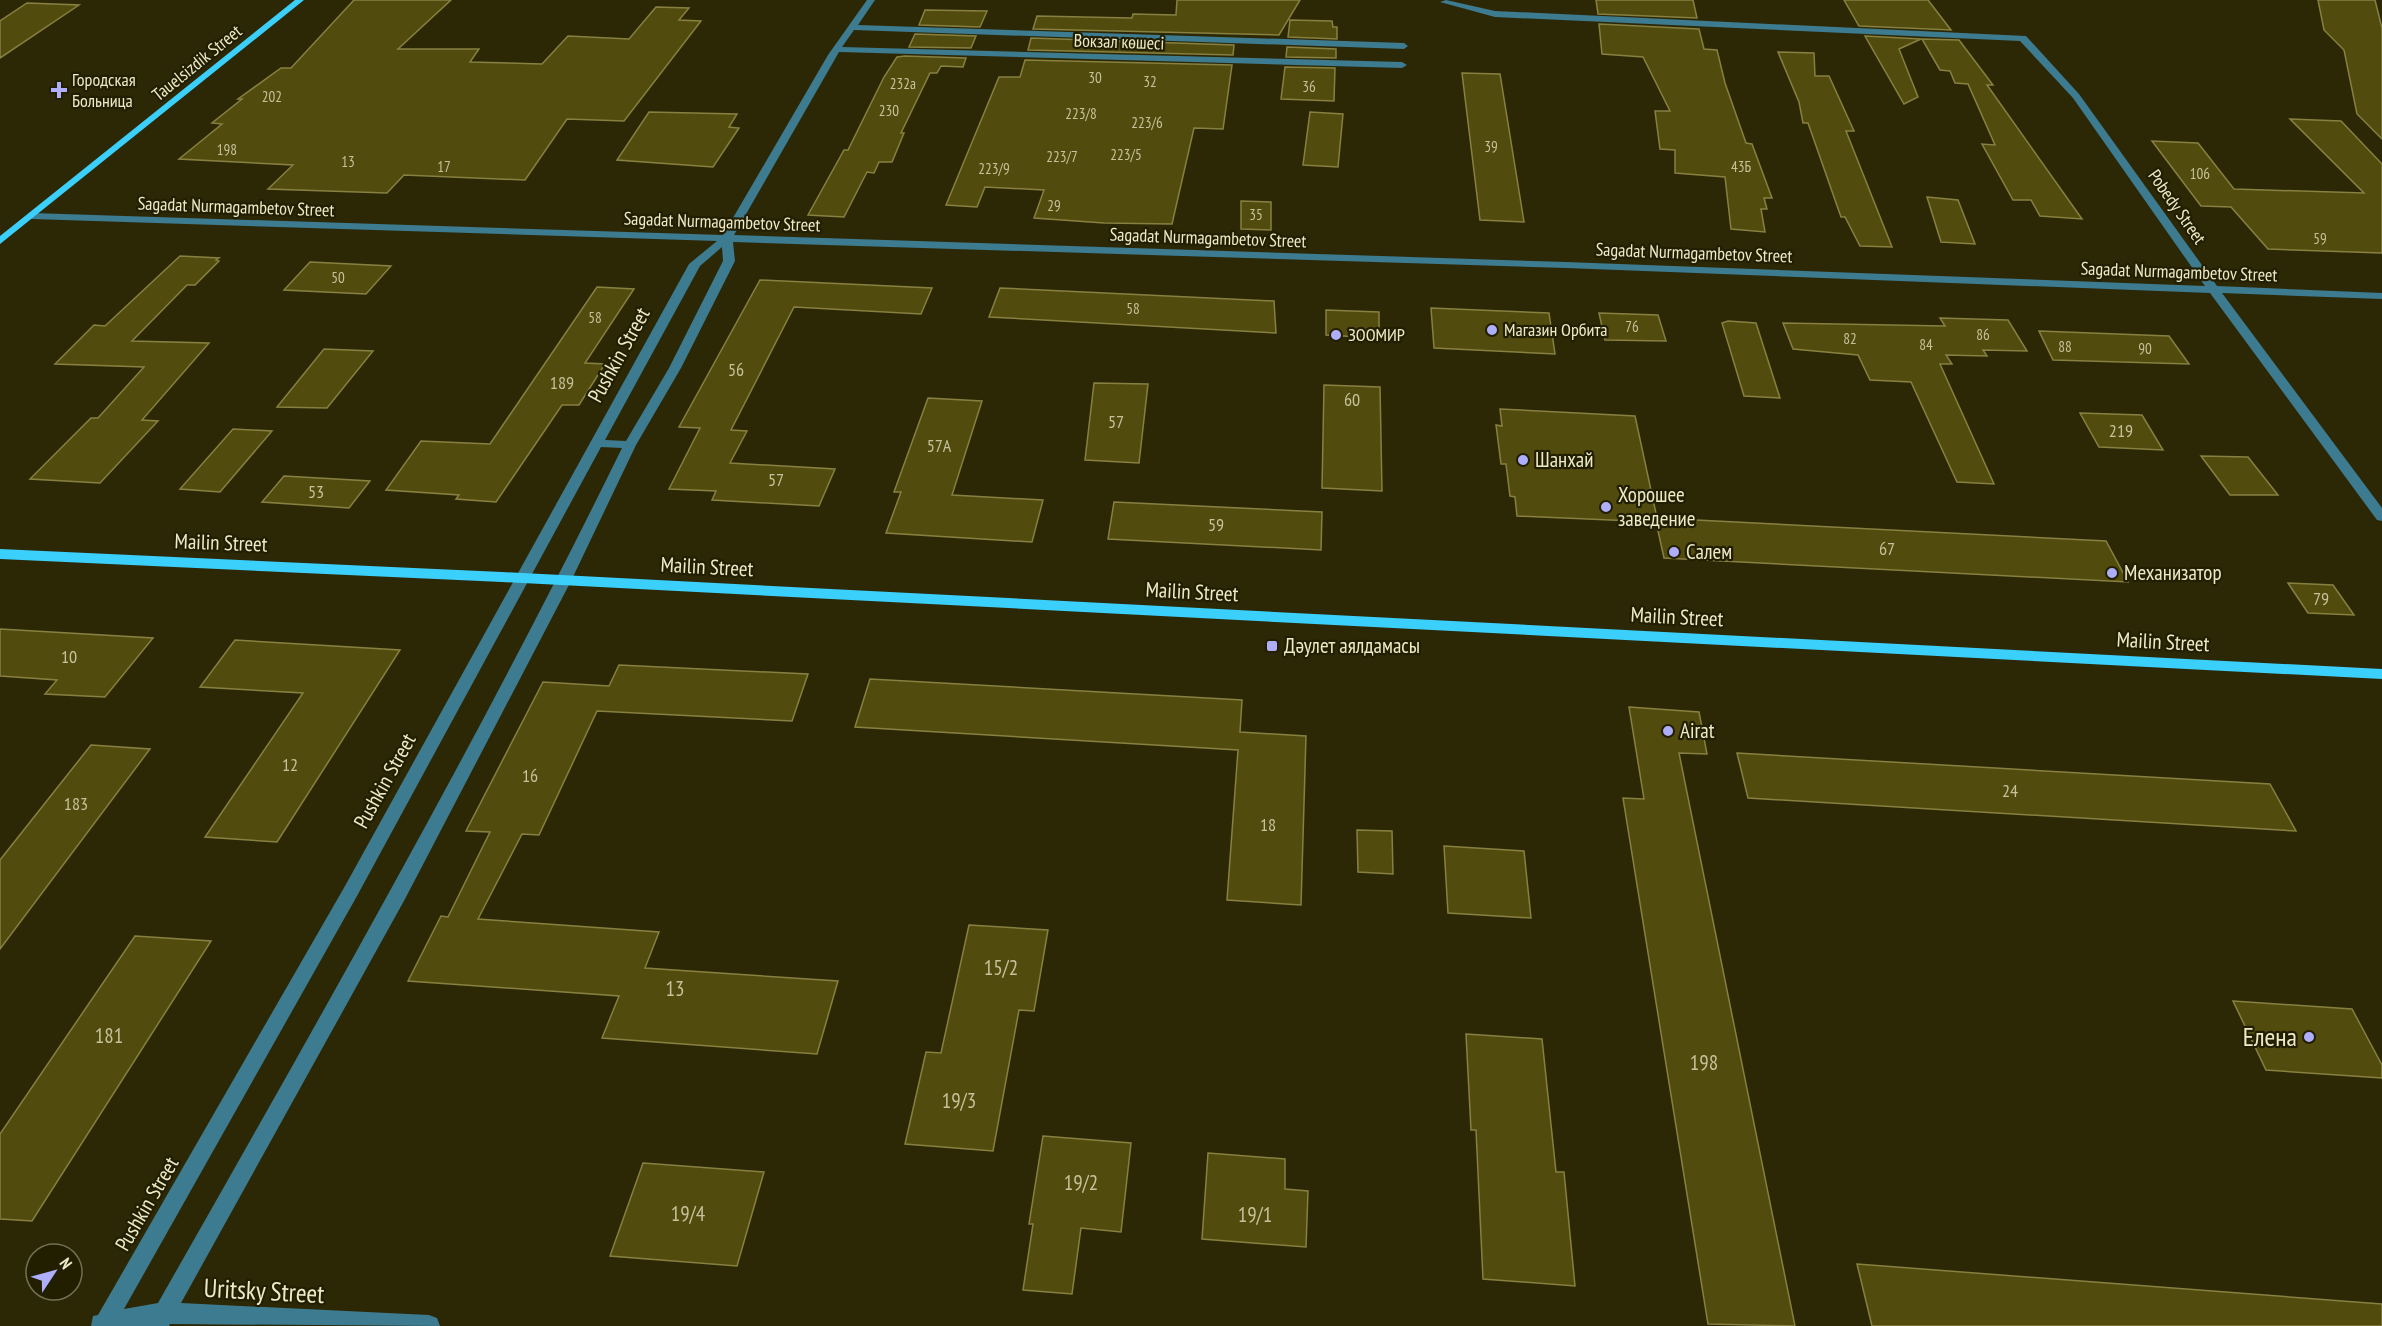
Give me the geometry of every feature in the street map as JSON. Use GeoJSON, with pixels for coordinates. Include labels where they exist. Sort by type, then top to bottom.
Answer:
{"type":"FeatureCollection","features":[{"type":"Feature","properties":{"kind":"main road","name":"Tauelsіzdіk Street"},"geometry":{"type":"LineString","coordinates":[[0,241],[300,0]]}},
{"type":"Feature","properties":{"kind":"main road","name":"Mailin Street"},"geometry":{"type":"LineString","coordinates":[[0,554],[2382,674]]}},
{"type":"Feature","properties":{"kind":"street"},"geometry":{"type":"LineString","coordinates":[[160,1319],[399,894],[564,581],[630,445],[675,368],[729,261],[727,238],[836,49],[871,0]]}},
{"type":"Feature","properties":{"kind":"street","name":"Pobedy Street"},"geometry":{"type":"LineString","coordinates":[[1444,2],[1495,14],[2023,38],[2076,96],[2213,289],[2382,517]]}},
{"type":"Feature","properties":{"kind":"street","name":"Вокзал көшесі"},"geometry":{"type":"LineString","coordinates":[[850,27],[1404,45]]}},
{"type":"Feature","properties":{"kind":"street","name":"Вокзал көшесі"},"geometry":{"type":"LineString","coordinates":[[836,49],[1402,65]]}},
{"type":"Feature","properties":{"kind":"street","name":"Sagadat Nurmagambetov Street"},"geometry":{"type":"LineString","coordinates":[[32,216],[1566,265],[2382,296]]}},
{"type":"Feature","properties":{"kind":"street","name":"Pushkin Street"},"geometry":{"type":"LineString","coordinates":[[102,1325],[351,891],[695,264],[702,255],[727,238]]}},
{"type":"Feature","properties":{"kind":"street"},"geometry":{"type":"LineString","coordinates":[[597,443],[630,445]]}},
{"type":"Feature","properties":{"kind":"street","name":"Uritsky Street"},"geometry":{"type":"LineString","coordinates":[[102,1325],[160,1319],[429,1326]]}},
{"type":"Feature","properties":{"kind":"building"},"geometry":{"type":"Polygon","coordinates":[[[354,0],[451,0],[398,49],[479,49],[470,62],[542,64],[568,36],[629,39],[656,7],[689,8],[679,20],[701,21],[624,121],[567,119],[525,180],[404,175],[387,193],[268,189],[293,165],[179,159],[222,124],[212,123],[242,99],[238,99],[281,68],[291,68],[354,0]]]}},
{"type":"Feature","properties":{"kind":"building"},"geometry":{"type":"Polygon","coordinates":[[[1177,0],[1300,0],[1279,35],[1033,29],[1037,16],[1132,18],[1133,14],[1176,15],[1177,0]]]}},
{"type":"Feature","properties":{"kind":"building"},"geometry":{"type":"Polygon","coordinates":[[[1596,0],[1693,0],[1697,18],[1598,14],[1596,0]]]}},
{"type":"Feature","properties":{"kind":"building"},"geometry":{"type":"Polygon","coordinates":[[[1844,0],[1928,0],[1951,30],[1859,26],[1844,0]]]}},
{"type":"Feature","properties":{"kind":"building"},"geometry":{"type":"Polygon","coordinates":[[[2318,0],[2375,0],[2382,28],[2382,139],[2357,114],[2344,50],[2324,30],[2318,0]]]}},
{"type":"Feature","properties":{"kind":"building"},"geometry":{"type":"Polygon","coordinates":[[[27,3],[79,5],[0,58],[0,21],[27,3]]]}},
{"type":"Feature","properties":{"kind":"building"},"geometry":{"type":"Polygon","coordinates":[[[925,10],[987,11],[980,27],[919,25],[925,10]]]}},
{"type":"Feature","properties":{"kind":"building"},"geometry":{"type":"Polygon","coordinates":[[[1290,20],[1332,21],[1333,27],[1337,27],[1337,39],[1288,37],[1290,20]]]}},
{"type":"Feature","properties":{"kind":"building"},"geometry":{"type":"Polygon","coordinates":[[[1599,24],[1699,29],[1704,49],[1717,50],[1725,83],[1746,143],[1752,144],[1772,198],[1764,198],[1767,209],[1761,209],[1765,232],[1731,229],[1725,177],[1675,173],[1675,150],[1660,149],[1655,111],[1670,111],[1643,57],[1602,54],[1599,24]]]}},
{"type":"Feature","properties":{"kind":"building"},"geometry":{"type":"Polygon","coordinates":[[[915,34],[976,36],[971,48],[909,47],[915,34]]]}},
{"type":"Feature","properties":{"kind":"building"},"geometry":{"type":"Polygon","coordinates":[[[1865,36],[1921,39],[1899,49],[1918,97],[1904,104],[1865,36]]]}},
{"type":"Feature","properties":{"kind":"building"},"geometry":{"type":"Polygon","coordinates":[[[1031,38],[1234,45],[1233,55],[1028,50],[1031,38]]]}},
{"type":"Feature","properties":{"kind":"building"},"geometry":{"type":"Polygon","coordinates":[[[1922,39],[1959,40],[1993,85],[1987,85],[2082,219],[2040,216],[2031,200],[2013,200],[1982,144],[1995,145],[1968,84],[1955,83],[1950,71],[1940,70],[1922,39]]]}},
{"type":"Feature","properties":{"kind":"building"},"geometry":{"type":"Polygon","coordinates":[[[1287,47],[1336,49],[1336,58],[1286,57],[1287,47]]]}},
{"type":"Feature","properties":{"kind":"building"},"geometry":{"type":"Polygon","coordinates":[[[1778,52],[1814,53],[1815,76],[1829,76],[1854,131],[1846,131],[1892,247],[1860,246],[1845,217],[1841,217],[1808,123],[1803,123],[1799,102],[1778,52]]]}},
{"type":"Feature","properties":{"kind":"building"},"geometry":{"type":"Polygon","coordinates":[[[897,57],[966,58],[963,67],[941,66],[937,73],[930,73],[901,133],[904,133],[892,162],[879,162],[874,173],[867,172],[844,217],[808,215],[844,150],[848,150],[884,77],[897,57]]]}},
{"type":"Feature","properties":{"kind":"building"},"geometry":{"type":"Polygon","coordinates":[[[1025,60],[1232,65],[1223,129],[1194,128],[1172,224],[1104,223],[1034,218],[1044,190],[985,187],[977,207],[946,205],[999,77],[1020,77],[1025,60]]]}},
{"type":"Feature","properties":{"kind":"building"},"geometry":{"type":"Polygon","coordinates":[[[1285,67],[1335,68],[1334,101],[1281,99],[1285,67]]]}},
{"type":"Feature","properties":{"kind":"building"},"geometry":{"type":"Polygon","coordinates":[[[1462,73],[1500,74],[1524,222],[1480,220],[1462,73]]]}},
{"type":"Feature","properties":{"kind":"building"},"geometry":{"type":"Polygon","coordinates":[[[649,112],[737,114],[729,127],[739,128],[713,167],[617,160],[649,112]]]}},
{"type":"Feature","properties":{"kind":"building"},"geometry":{"type":"Polygon","coordinates":[[[1310,112],[1343,114],[1338,167],[1303,165],[1310,112]]]}},
{"type":"Feature","properties":{"kind":"building"},"geometry":{"type":"Polygon","coordinates":[[[2290,119],[2341,121],[2382,164],[2382,253],[2268,249],[2231,207],[2201,206],[2152,141],[2198,143],[2234,189],[2364,193],[2290,119]]]}},
{"type":"Feature","properties":{"kind":"building"},"geometry":{"type":"Polygon","coordinates":[[[1927,197],[1958,200],[1975,244],[1941,242],[1927,197]]]}},
{"type":"Feature","properties":{"kind":"building"},"geometry":{"type":"Polygon","coordinates":[[[1241,201],[1271,202],[1271,230],[1241,229],[1241,201]]]}},
{"type":"Feature","properties":{"kind":"building"},"geometry":{"type":"Polygon","coordinates":[[[180,256],[219,258],[216,260],[219,261],[195,285],[187,285],[132,341],[209,343],[142,420],[158,421],[100,483],[30,479],[91,418],[98,418],[144,367],[55,364],[94,325],[105,326],[180,256]]]}},
{"type":"Feature","properties":{"kind":"building"},"geometry":{"type":"Polygon","coordinates":[[[310,262],[391,266],[366,294],[284,290],[310,262]]]}},
{"type":"Feature","properties":{"kind":"building"},"geometry":{"type":"Polygon","coordinates":[[[760,280],[932,288],[921,314],[794,307],[731,430],[747,431],[730,463],[835,469],[819,506],[712,500],[716,491],[669,489],[700,428],[679,427],[760,280]]]}},
{"type":"Feature","properties":{"kind":"building"},"geometry":{"type":"Polygon","coordinates":[[[597,287],[634,289],[585,363],[605,364],[579,405],[562,405],[496,502],[456,499],[459,495],[386,490],[421,441],[490,444],[597,287]]]}},
{"type":"Feature","properties":{"kind":"building"},"geometry":{"type":"Polygon","coordinates":[[[1000,288],[1274,301],[1276,333],[989,317],[1000,288]]]}},
{"type":"Feature","properties":{"kind":"building","name":"Магазин Орбита"},"geometry":{"type":"Polygon","coordinates":[[[1431,308],[1549,313],[1555,354],[1434,348],[1431,308]]]}},
{"type":"Feature","properties":{"kind":"building"},"geometry":{"type":"Polygon","coordinates":[[[1326,310],[1379,312],[1379,338],[1326,335],[1326,310]]]}},
{"type":"Feature","properties":{"kind":"building"},"geometry":{"type":"Polygon","coordinates":[[[1599,313],[1658,315],[1666,341],[1605,340],[1599,313]]]}},
{"type":"Feature","properties":{"kind":"building"},"geometry":{"type":"Polygon","coordinates":[[[1940,318],[2008,320],[2027,351],[1983,350],[1987,356],[1946,355],[1952,364],[1940,364],[1994,484],[1957,482],[1911,382],[1870,380],[1858,355],[1793,349],[1783,323],[1945,326],[1940,318]]]}},
{"type":"Feature","properties":{"kind":"building"},"geometry":{"type":"Polygon","coordinates":[[[1728,321],[1756,323],[1780,398],[1744,396],[1722,323],[1728,321]]]}},
{"type":"Feature","properties":{"kind":"building"},"geometry":{"type":"Polygon","coordinates":[[[2039,331],[2169,336],[2189,364],[2053,360],[2039,331]]]}},
{"type":"Feature","properties":{"kind":"building"},"geometry":{"type":"Polygon","coordinates":[[[324,349],[373,351],[327,408],[277,407],[324,349]]]}},
{"type":"Feature","properties":{"kind":"building"},"geometry":{"type":"Polygon","coordinates":[[[1094,383],[1148,384],[1139,463],[1085,460],[1094,383]]]}},
{"type":"Feature","properties":{"kind":"building"},"geometry":{"type":"Polygon","coordinates":[[[1324,385],[1380,387],[1382,491],[1322,488],[1324,385]]]}},
{"type":"Feature","properties":{"kind":"building"},"geometry":{"type":"Polygon","coordinates":[[[928,398],[982,401],[952,495],[1043,500],[1032,542],[886,533],[901,492],[894,492],[928,398]]]}},
{"type":"Feature","properties":{"kind":"building"},"geometry":{"type":"Polygon","coordinates":[[[1500,409],[1635,416],[1657,518],[2106,541],[2128,582],[1664,558],[1656,522],[1517,516],[1515,497],[1510,496],[1506,464],[1501,464],[1496,425],[1502,426],[1500,409]]]}},
{"type":"Feature","properties":{"kind":"building"},"geometry":{"type":"Polygon","coordinates":[[[2080,413],[2142,415],[2163,450],[2099,447],[2080,413]]]}},
{"type":"Feature","properties":{"kind":"building"},"geometry":{"type":"Polygon","coordinates":[[[233,429],[272,431],[220,492],[180,489],[233,429]]]}},
{"type":"Feature","properties":{"kind":"building"},"geometry":{"type":"Polygon","coordinates":[[[2201,456],[2248,457],[2278,495],[2230,495],[2201,456]]]}},
{"type":"Feature","properties":{"kind":"building"},"geometry":{"type":"Polygon","coordinates":[[[284,476],[370,481],[349,508],[262,502],[284,476]]]}},
{"type":"Feature","properties":{"kind":"building"},"geometry":{"type":"Polygon","coordinates":[[[1114,502],[1322,512],[1321,550],[1108,539],[1114,502]]]}},
{"type":"Feature","properties":{"kind":"building"},"geometry":{"type":"Polygon","coordinates":[[[2288,583],[2333,585],[2354,615],[2308,613],[2288,583]]]}},
{"type":"Feature","properties":{"kind":"building"},"geometry":{"type":"Polygon","coordinates":[[[0,629],[153,638],[105,697],[45,694],[57,680],[0,676],[0,629]]]}},
{"type":"Feature","properties":{"kind":"building"},"geometry":{"type":"Polygon","coordinates":[[[235,640],[400,650],[277,842],[205,837],[303,693],[200,687],[235,640]]]}},
{"type":"Feature","properties":{"kind":"building"},"geometry":{"type":"Polygon","coordinates":[[[619,665],[808,674],[792,721],[597,711],[539,835],[522,834],[478,919],[659,932],[645,968],[838,981],[817,1054],[602,1038],[619,996],[408,981],[441,916],[448,917],[490,832],[466,831],[543,682],[609,686],[619,665]]]}},
{"type":"Feature","properties":{"kind":"building"},"geometry":{"type":"Polygon","coordinates":[[[870,679],[1242,700],[1240,732],[1306,736],[1301,905],[1227,900],[1238,750],[855,727],[870,679]]]}},
{"type":"Feature","properties":{"kind":"building"},"geometry":{"type":"Polygon","coordinates":[[[1629,707],[1699,712],[1707,754],[1679,753],[1795,1326],[1708,1324],[1623,798],[1644,799],[1629,707]]]}},
{"type":"Feature","properties":{"kind":"building"},"geometry":{"type":"Polygon","coordinates":[[[91,745],[150,749],[0,949],[0,860],[91,745]]]}},
{"type":"Feature","properties":{"kind":"building"},"geometry":{"type":"Polygon","coordinates":[[[1737,753],[2270,784],[2296,831],[1748,798],[1737,753]]]}},
{"type":"Feature","properties":{"kind":"building"},"geometry":{"type":"Polygon","coordinates":[[[1357,830],[1392,831],[1393,874],[1358,872],[1357,830]]]}},
{"type":"Feature","properties":{"kind":"building"},"geometry":{"type":"Polygon","coordinates":[[[1444,846],[1524,851],[1531,918],[1448,913],[1444,846]]]}},
{"type":"Feature","properties":{"kind":"building"},"geometry":{"type":"Polygon","coordinates":[[[969,925],[1048,930],[1034,1011],[1019,1010],[993,1151],[905,1144],[926,1052],[941,1053],[969,925]]]}},
{"type":"Feature","properties":{"kind":"building"},"geometry":{"type":"Polygon","coordinates":[[[135,936],[211,941],[32,1221],[0,1219],[0,1134],[135,936]]]}},
{"type":"Feature","properties":{"kind":"building","name":"Елена"},"geometry":{"type":"Polygon","coordinates":[[[2233,1001],[2352,1009],[2382,1065],[2382,1078],[2266,1070],[2233,1001]]]}},
{"type":"Feature","properties":{"kind":"building"},"geometry":{"type":"Polygon","coordinates":[[[1466,1034],[1542,1039],[1556,1172],[1564,1172],[1575,1286],[1483,1279],[1476,1130],[1471,1130],[1466,1034]]]}},
{"type":"Feature","properties":{"kind":"building"},"geometry":{"type":"Polygon","coordinates":[[[1043,1136],[1131,1143],[1121,1232],[1081,1228],[1072,1294],[1023,1290],[1033,1224],[1029,1224],[1043,1136]]]}},
{"type":"Feature","properties":{"kind":"building"},"geometry":{"type":"Polygon","coordinates":[[[1208,1153],[1285,1159],[1285,1189],[1308,1191],[1306,1247],[1202,1239],[1208,1153]]]}},
{"type":"Feature","properties":{"kind":"building"},"geometry":{"type":"Polygon","coordinates":[[[643,1163],[764,1172],[737,1266],[610,1256],[643,1163]]]}},
{"type":"Feature","properties":{"kind":"building"},"geometry":{"type":"Polygon","coordinates":[[[1857,1264],[2382,1304],[2382,1326],[1872,1326],[1857,1264]]]}},
{"type":"Feature","properties":{"kind":"place","name":"Городская Больница"},"geometry":{"type":"Point","coordinates":[59,90]}},
{"type":"Feature","properties":{"kind":"place","name":"Магазин Орбита"},"geometry":{"type":"Point","coordinates":[1492,330]}},
{"type":"Feature","properties":{"kind":"place","name":"ЗООМИР"},"geometry":{"type":"Point","coordinates":[1336,335]}},
{"type":"Feature","properties":{"kind":"place","name":"Шанхай"},"geometry":{"type":"Point","coordinates":[1523,460]}},
{"type":"Feature","properties":{"kind":"place","name":"Хорошее заведение"},"geometry":{"type":"Point","coordinates":[1606,507]}},
{"type":"Feature","properties":{"kind":"place","name":"Салем"},"geometry":{"type":"Point","coordinates":[1674,552]}},
{"type":"Feature","properties":{"kind":"place","name":"Механизатор"},"geometry":{"type":"Point","coordinates":[2112,573]}},
{"type":"Feature","properties":{"kind":"place","name":"Дәулет аялдамасы"},"geometry":{"type":"Point","coordinates":[1272,646]}},
{"type":"Feature","properties":{"kind":"place","name":"Airat"},"geometry":{"type":"Point","coordinates":[1668,731]}},
{"type":"Feature","properties":{"kind":"place","name":"Елена"},"geometry":{"type":"Point","coordinates":[2309,1037]}}]}
